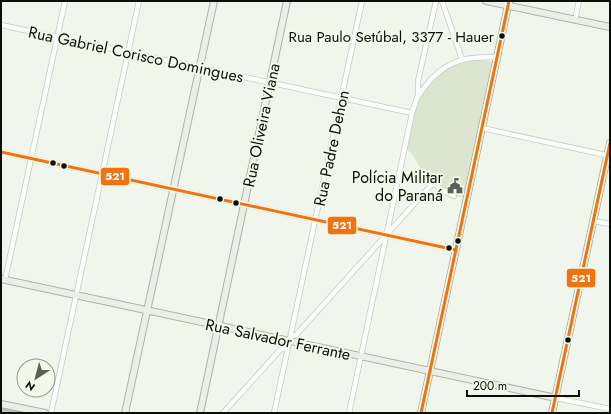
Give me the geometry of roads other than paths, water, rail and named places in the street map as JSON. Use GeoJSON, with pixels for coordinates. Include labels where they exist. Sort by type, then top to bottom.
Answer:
{"type":"FeatureCollection","features":[{"type":"Feature","properties":{"kind":"main road"},"geometry":{"type":"LineString","coordinates":[[126,413],[214,1]]}},
{"type":"Feature","properties":{"kind":"main road","name":"Rua Oliveira Viana"},"geometry":{"type":"LineString","coordinates":[[200,413],[287,1]]}},
{"type":"Feature","properties":{"kind":"main road"},"geometry":{"type":"LineString","coordinates":[[486,1],[509,3],[575,20],[610,27]]}},
{"type":"Feature","properties":{"kind":"main road"},"geometry":{"type":"LineString","coordinates":[[421,413],[509,3]]}},
{"type":"Feature","properties":{"kind":"main road"},"geometry":{"type":"LineString","coordinates":[[552,413],[609,155],[610,143]]}},
{"type":"Feature","properties":{"kind":"main road","name":"Rua Salvador Ferrante"},"geometry":{"type":"LineString","coordinates":[[3,280],[556,398]]}},
{"type":"Feature","properties":{"kind":"main road"},"geometry":{"type":"LineString","coordinates":[[1,404],[45,413]]}},
{"type":"Feature","properties":{"kind":"street"},"geometry":{"type":"LineString","coordinates":[[3,280],[31,159],[64,1]]}},
{"type":"Feature","properties":{"kind":"street"},"geometry":{"type":"LineString","coordinates":[[51,413],[139,1]]}},
{"type":"Feature","properties":{"kind":"street","name":"Rua Padre Dehon"},"geometry":{"type":"LineString","coordinates":[[274,413],[362,1]]}},
{"type":"Feature","properties":{"kind":"street"},"geometry":{"type":"LineString","coordinates":[[418,96],[418,81],[436,1]]}},
{"type":"Feature","properties":{"kind":"street"},"geometry":{"type":"LineString","coordinates":[[442,1],[462,59]]}},
{"type":"Feature","properties":{"kind":"street"},"geometry":{"type":"LineString","coordinates":[[575,20],[579,1]]}},
{"type":"Feature","properties":{"kind":"street","name":"Rua Gabriel Corisco Domingues"},"geometry":{"type":"LineString","coordinates":[[1,25],[412,113]]}},
{"type":"Feature","properties":{"kind":"street"},"geometry":{"type":"LineString","coordinates":[[349,413],[412,113],[418,96],[437,73],[448,65],[462,59],[497,57]]}},
{"type":"Feature","properties":{"kind":"street"},"geometry":{"type":"LineString","coordinates":[[482,128],[609,155]]}},
{"type":"Feature","properties":{"kind":"street"},"geometry":{"type":"LineString","coordinates":[[1,152],[456,250]]}},
{"type":"Feature","properties":{"kind":"street"},"geometry":{"type":"LineString","coordinates":[[424,172],[433,183],[454,196]]}},
{"type":"Feature","properties":{"kind":"street"},"geometry":{"type":"LineString","coordinates":[[223,413],[281,349],[290,342],[433,183]]}},
{"type":"Feature","properties":{"kind":"street"},"geometry":{"type":"LineString","coordinates":[[594,221],[610,224]]}},
{"type":"Feature","properties":{"kind":"street"},"geometry":{"type":"LineString","coordinates":[[556,398],[610,409]]}},
{"type":"Feature","properties":{"kind":"waterway"},"geometry":{"type":"LineString","coordinates":[[1,409],[21,413]]}},
{"type":"Feature","properties":{"kind":"place","name":"Rua Paulo Setúbal, 3377 - Hauer"},"geometry":{"type":"Point","coordinates":[502,36]}},
{"type":"Feature","properties":{"kind":"place","name":"Polícia Militar do Paraná"},"geometry":{"type":"Point","coordinates":[455,186]}}]}
